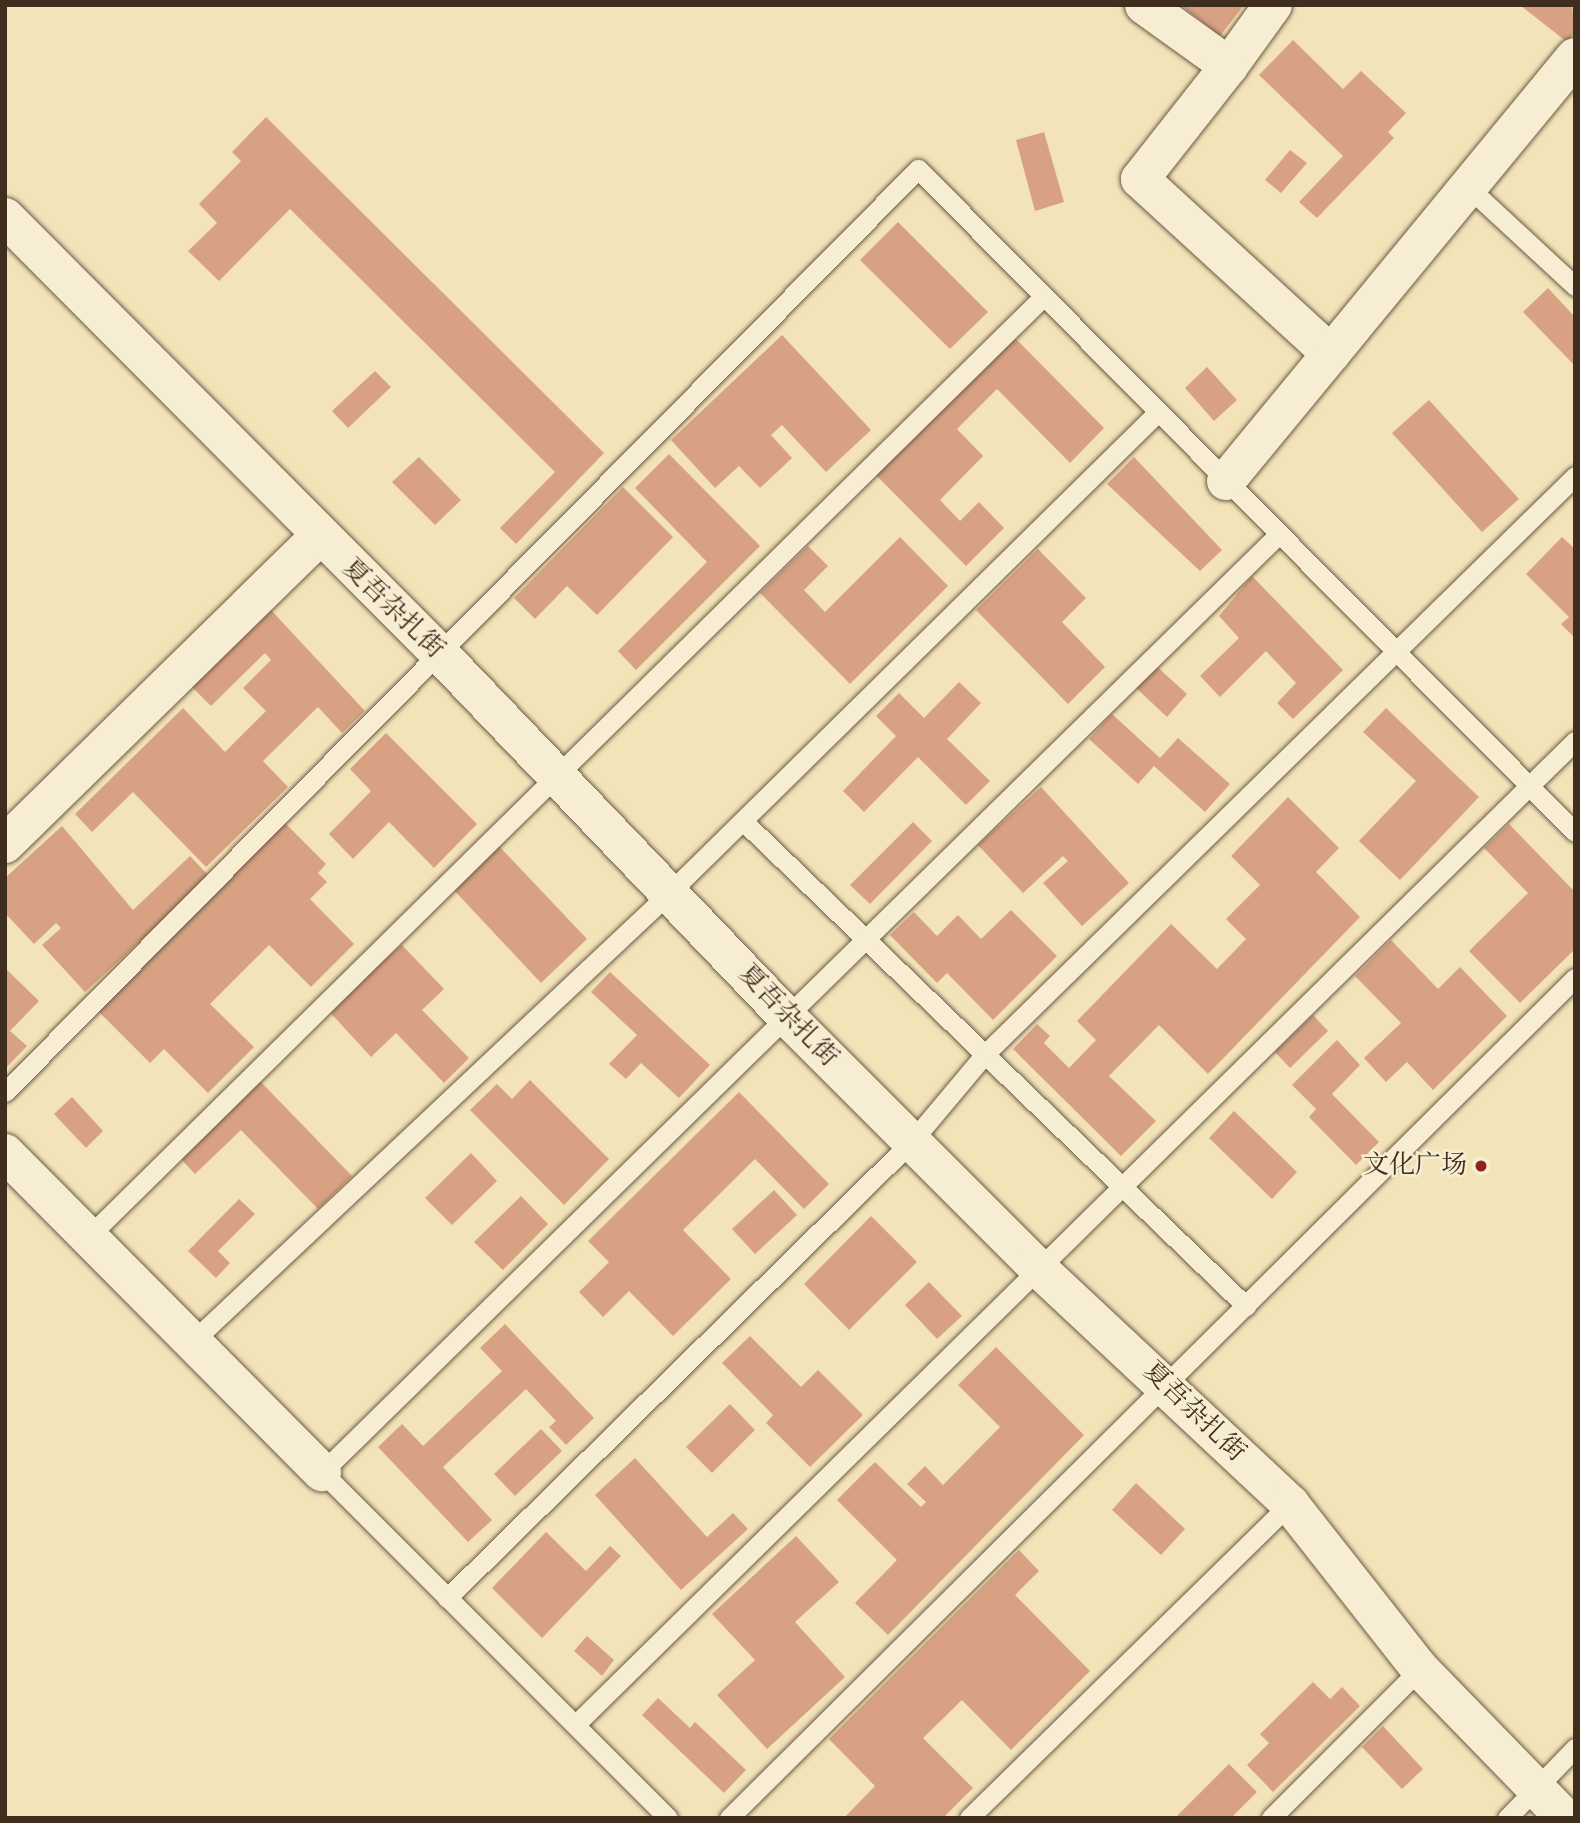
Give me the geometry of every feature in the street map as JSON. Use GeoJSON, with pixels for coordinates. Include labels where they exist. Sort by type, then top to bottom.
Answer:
{"type":"FeatureCollection","features":[{"type":"Feature","properties":{"kind":"main road"},"geometry":{"type":"LineString","coordinates":[[1144,5],[1229,66]]}},
{"type":"Feature","properties":{"kind":"main road"},"geometry":{"type":"LineString","coordinates":[[1273,5],[1140,179],[1331,354]]}},
{"type":"Feature","properties":{"kind":"main road"},"geometry":{"type":"LineString","coordinates":[[1226,481],[1575,57]]}},
{"type":"Feature","properties":{"kind":"main road","name":"夏吾杂扎街"},"geometry":{"type":"LineString","coordinates":[[5,218],[320,537],[441,655],[788,1018],[1037,1267],[1166,1384],[1290,1504],[1420,1669],[1565,1818]]}},
{"type":"Feature","properties":{"kind":"main road"},"geometry":{"type":"LineString","coordinates":[[5,844],[320,537]]}},
{"type":"Feature","properties":{"kind":"main road"},"geometry":{"type":"LineString","coordinates":[[5,1153],[323,1472]]}},
{"type":"Feature","properties":{"kind":"lane"},"geometry":{"type":"LineString","coordinates":[[5,1091],[441,655],[918,169],[1156,414],[1575,832]]}},
{"type":"Feature","properties":{"kind":"lane"},"geometry":{"type":"LineString","coordinates":[[1468,187],[1575,286]]}},
{"type":"Feature","properties":{"kind":"lane"},"geometry":{"type":"LineString","coordinates":[[89,1237],[554,773],[1044,297]]}},
{"type":"Feature","properties":{"kind":"lane"},"geometry":{"type":"LineString","coordinates":[[193,1341],[669,893],[1156,414]]}},
{"type":"Feature","properties":{"kind":"lane"},"geometry":{"type":"LineString","coordinates":[[447,1598],[912,1141],[985,1054],[1399,655],[1575,475]]}},
{"type":"Feature","properties":{"kind":"lane"},"geometry":{"type":"LineString","coordinates":[[668,1818],[323,1472],[1279,534]]}},
{"type":"Feature","properties":{"kind":"lane"},"geometry":{"type":"LineString","coordinates":[[576,1724],[1037,1267],[1575,741]]}},
{"type":"Feature","properties":{"kind":"lane"},"geometry":{"type":"LineString","coordinates":[[743,821],[1246,1307]]}},
{"type":"Feature","properties":{"kind":"lane"},"geometry":{"type":"LineString","coordinates":[[729,1818],[1575,978]]}},
{"type":"Feature","properties":{"kind":"lane"},"geometry":{"type":"LineString","coordinates":[[969,1818],[1290,1504]]}},
{"type":"Feature","properties":{"kind":"lane"},"geometry":{"type":"LineString","coordinates":[[1271,1818],[1420,1669]]}},
{"type":"Feature","properties":{"kind":"lane"},"geometry":{"type":"LineString","coordinates":[[1507,1818],[1575,1748]]}},
{"type":"Feature","properties":{"kind":"building"},"geometry":{"type":"Polygon","coordinates":[[[1181,5],[1244,5],[1220,36],[1181,5]]]}},
{"type":"Feature","properties":{"kind":"building"},"geometry":{"type":"Polygon","coordinates":[[[1520,5],[1572,5],[1575,32],[1567,42],[1520,5]]]}},
{"type":"Feature","properties":{"kind":"building"},"geometry":{"type":"Polygon","coordinates":[[[1293,40],[1343,89],[1361,71],[1406,113],[1388,132],[1394,138],[1317,218],[1299,202],[1343,156],[1259,75],[1293,40]]]}},
{"type":"Feature","properties":{"kind":"building"},"geometry":{"type":"Polygon","coordinates":[[[266,117],[604,453],[516,544],[500,528],[555,472],[290,209],[219,281],[188,251],[217,223],[199,204],[241,161],[232,152],[266,117]]]}},
{"type":"Feature","properties":{"kind":"building"},"geometry":{"type":"Polygon","coordinates":[[[1044,132],[1064,202],[1035,211],[1016,140],[1044,132]]]}},
{"type":"Feature","properties":{"kind":"building"},"geometry":{"type":"Polygon","coordinates":[[[1290,150],[1307,163],[1281,193],[1265,180],[1290,150]]]}},
{"type":"Feature","properties":{"kind":"building"},"geometry":{"type":"Polygon","coordinates":[[[898,222],[988,312],[950,349],[860,260],[898,222]]]}},
{"type":"Feature","properties":{"kind":"building"},"geometry":{"type":"Polygon","coordinates":[[[1548,288],[1575,317],[1575,366],[1523,312],[1548,288]]]}},
{"type":"Feature","properties":{"kind":"building"},"geometry":{"type":"Polygon","coordinates":[[[782,335],[871,430],[826,472],[782,425],[771,435],[792,458],[760,488],[739,466],[715,488],[671,440],[782,335]]]}},
{"type":"Feature","properties":{"kind":"building"},"geometry":{"type":"Polygon","coordinates":[[[1012,335],[1104,428],[1070,463],[997,389],[957,429],[983,456],[940,500],[960,521],[979,502],[1004,528],[966,566],[875,474],[1012,335]]]}},
{"type":"Feature","properties":{"kind":"building"},"geometry":{"type":"Polygon","coordinates":[[[1207,367],[1237,400],[1214,421],[1185,388],[1207,367]]]}},
{"type":"Feature","properties":{"kind":"building"},"geometry":{"type":"Polygon","coordinates":[[[375,371],[391,387],[348,428],[332,411],[375,371]]]}},
{"type":"Feature","properties":{"kind":"building"},"geometry":{"type":"Polygon","coordinates":[[[1429,400],[1519,499],[1482,532],[1392,433],[1429,400]]]}},
{"type":"Feature","properties":{"kind":"building"},"geometry":{"type":"Polygon","coordinates":[[[669,454],[760,546],[636,670],[618,651],[707,562],[635,488],[669,454]]]}},
{"type":"Feature","properties":{"kind":"building"},"geometry":{"type":"Polygon","coordinates":[[[419,457],[461,500],[435,525],[392,482],[419,457]]]}},
{"type":"Feature","properties":{"kind":"building"},"geometry":{"type":"Polygon","coordinates":[[[1134,457],[1222,550],[1200,571],[1107,484],[1134,457]]]}},
{"type":"Feature","properties":{"kind":"building"},"geometry":{"type":"Polygon","coordinates":[[[623,487],[673,537],[597,615],[567,586],[535,619],[514,598],[623,487]]]}},
{"type":"Feature","properties":{"kind":"building"},"geometry":{"type":"Polygon","coordinates":[[[900,537],[948,586],[850,684],[760,593],[808,546],[828,566],[804,590],[825,612],[900,537]]]}},
{"type":"Feature","properties":{"kind":"building"},"geometry":{"type":"Polygon","coordinates":[[[1562,537],[1575,549],[1575,638],[1561,624],[1569,617],[1526,574],[1562,537]]]}},
{"type":"Feature","properties":{"kind":"building"},"geometry":{"type":"Polygon","coordinates":[[[1038,549],[1086,598],[1062,622],[1105,667],[1068,704],[976,610],[1038,549]]]}},
{"type":"Feature","properties":{"kind":"building"},"geometry":{"type":"Polygon","coordinates":[[[1252,576],[1343,670],[1293,719],[1277,703],[1296,683],[1266,651],[1220,697],[1200,676],[1239,638],[1219,616],[1252,576]]]}},
{"type":"Feature","properties":{"kind":"building"},"geometry":{"type":"Polygon","coordinates":[[[271,610],[365,711],[342,733],[318,707],[263,761],[288,787],[206,867],[133,792],[92,832],[75,814],[183,708],[225,752],[266,711],[243,688],[271,660],[265,653],[211,706],[192,687],[271,610]]]}},
{"type":"Feature","properties":{"kind":"building"},"geometry":{"type":"Polygon","coordinates":[[[1154,664],[1187,694],[1167,717],[1134,686],[1154,664]]]}},
{"type":"Feature","properties":{"kind":"building"},"geometry":{"type":"Polygon","coordinates":[[[959,682],[981,703],[947,739],[990,781],[966,805],[918,757],[864,812],[843,791],[896,736],[876,716],[899,693],[924,718],[959,682]]]}},
{"type":"Feature","properties":{"kind":"building"},"geometry":{"type":"Polygon","coordinates":[[[1386,708],[1479,797],[1400,880],[1359,841],[1416,781],[1363,732],[1386,708]]]}},
{"type":"Feature","properties":{"kind":"building"},"geometry":{"type":"Polygon","coordinates":[[[1112,714],[1160,758],[1178,738],[1230,784],[1205,812],[1154,766],[1138,784],[1089,739],[1112,714]]]}},
{"type":"Feature","properties":{"kind":"building"},"geometry":{"type":"Polygon","coordinates":[[[386,733],[477,824],[434,868],[389,822],[353,859],[329,834],[371,791],[350,769],[386,733]]]}},
{"type":"Feature","properties":{"kind":"building"},"geometry":{"type":"Polygon","coordinates":[[[1041,787],[1129,883],[1082,926],[1043,883],[1068,861],[1063,856],[1023,893],[978,845],[1041,787]]]}},
{"type":"Feature","properties":{"kind":"building"},"geometry":{"type":"Polygon","coordinates":[[[1288,797],[1339,848],[1316,872],[1360,917],[1208,1074],[1159,1025],[1109,1076],[1156,1121],[1121,1156],[1013,1049],[1037,1024],[1050,1036],[1044,1043],[1069,1068],[1096,1040],[1077,1021],[1171,924],[1217,969],[1246,939],[1226,919],[1260,885],[1231,856],[1288,797]]]}},
{"type":"Feature","properties":{"kind":"building"},"geometry":{"type":"Polygon","coordinates":[[[913,822],[932,841],[870,904],[850,885],[913,822]]]}},
{"type":"Feature","properties":{"kind":"building"},"geometry":{"type":"Polygon","coordinates":[[[285,823],[326,864],[318,873],[327,882],[310,899],[354,944],[311,987],[269,945],[210,1004],[254,1047],[208,1093],[164,1049],[150,1063],[98,1011],[285,823]]]}},
{"type":"Feature","properties":{"kind":"building"},"geometry":{"type":"Polygon","coordinates":[[[1509,824],[1575,892],[1575,949],[1520,1003],[1469,951],[1528,893],[1484,848],[1509,824]]]}},
{"type":"Feature","properties":{"kind":"building"},"geometry":{"type":"Polygon","coordinates":[[[62,826],[133,910],[190,856],[210,877],[85,992],[42,945],[61,928],[56,923],[34,944],[5,913],[5,878],[62,826]]]}},
{"type":"Feature","properties":{"kind":"building"},"geometry":{"type":"Polygon","coordinates":[[[498,845],[587,939],[541,983],[452,888],[498,845]]]}},
{"type":"Feature","properties":{"kind":"building"},"geometry":{"type":"Polygon","coordinates":[[[1011,910],[1057,956],[993,1020],[947,973],[937,983],[890,935],[914,912],[937,936],[958,915],[981,939],[1011,910]]]}},
{"type":"Feature","properties":{"kind":"building"},"geometry":{"type":"Polygon","coordinates":[[[1391,940],[1438,989],[1460,967],[1507,1016],[1433,1090],[1407,1062],[1386,1082],[1364,1058],[1401,1023],[1355,976],[1391,940]]]}},
{"type":"Feature","properties":{"kind":"building"},"geometry":{"type":"Polygon","coordinates":[[[402,945],[444,989],[422,1010],[469,1058],[444,1083],[396,1033],[371,1057],[327,1009],[402,945]]]}},
{"type":"Feature","properties":{"kind":"building"},"geometry":{"type":"Polygon","coordinates":[[[5,968],[39,1001],[10,1031],[27,1046],[5,1069],[5,968]]]}},
{"type":"Feature","properties":{"kind":"building"},"geometry":{"type":"Polygon","coordinates":[[[610,972],[710,1065],[679,1098],[641,1063],[626,1079],[609,1064],[637,1035],[591,992],[610,972]]]}},
{"type":"Feature","properties":{"kind":"building"},"geometry":{"type":"Polygon","coordinates":[[[1313,1015],[1328,1031],[1290,1068],[1275,1052],[1313,1015]]]}},
{"type":"Feature","properties":{"kind":"building"},"geometry":{"type":"Polygon","coordinates":[[[1337,1040],[1360,1065],[1332,1094],[1379,1142],[1356,1165],[1309,1117],[1316,1109],[1292,1085],[1337,1040]]]}},
{"type":"Feature","properties":{"kind":"building"},"geometry":{"type":"Polygon","coordinates":[[[257,1078],[352,1176],[318,1209],[241,1130],[195,1174],[178,1156],[257,1078]]]}},
{"type":"Feature","properties":{"kind":"building"},"geometry":{"type":"Polygon","coordinates":[[[530,1080],[609,1159],[564,1205],[470,1110],[497,1084],[512,1099],[530,1080]]]}},
{"type":"Feature","properties":{"kind":"building"},"geometry":{"type":"Polygon","coordinates":[[[739,1092],[829,1184],[804,1209],[755,1159],[683,1230],[731,1279],[673,1336],[629,1291],[603,1317],[579,1292],[609,1262],[588,1241],[739,1092]]]}},
{"type":"Feature","properties":{"kind":"building"},"geometry":{"type":"Polygon","coordinates":[[[72,1097],[103,1131],[86,1148],[54,1114],[72,1097]]]}},
{"type":"Feature","properties":{"kind":"building"},"geometry":{"type":"Polygon","coordinates":[[[1234,1111],[1297,1172],[1272,1199],[1209,1138],[1234,1111]]]}},
{"type":"Feature","properties":{"kind":"building"},"geometry":{"type":"Polygon","coordinates":[[[471,1153],[497,1181],[452,1225],[425,1198],[471,1153]]]}},
{"type":"Feature","properties":{"kind":"building"},"geometry":{"type":"Polygon","coordinates":[[[774,1190],[797,1215],[755,1254],[732,1229],[774,1190]]]}},
{"type":"Feature","properties":{"kind":"building"},"geometry":{"type":"Polygon","coordinates":[[[521,1196],[548,1224],[503,1270],[474,1242],[521,1196]]]}},
{"type":"Feature","properties":{"kind":"building"},"geometry":{"type":"Polygon","coordinates":[[[239,1199],[255,1214],[218,1251],[230,1263],[216,1278],[188,1251],[239,1199]]]}},
{"type":"Feature","properties":{"kind":"building"},"geometry":{"type":"Polygon","coordinates":[[[871,1216],[917,1262],[849,1330],[804,1284],[871,1216]]]}},
{"type":"Feature","properties":{"kind":"building"},"geometry":{"type":"Polygon","coordinates":[[[929,1282],[962,1316],[937,1339],[905,1305],[929,1282]]]}},
{"type":"Feature","properties":{"kind":"building"},"geometry":{"type":"Polygon","coordinates":[[[505,1324],[594,1418],[566,1445],[549,1427],[556,1421],[526,1389],[443,1467],[492,1520],[468,1542],[378,1447],[402,1424],[423,1446],[502,1371],[480,1348],[505,1324]]]}},
{"type":"Feature","properties":{"kind":"building"},"geometry":{"type":"Polygon","coordinates":[[[750,1336],[801,1387],[818,1370],[863,1415],[810,1467],[766,1423],[773,1415],[722,1363],[750,1336]]]}},
{"type":"Feature","properties":{"kind":"building"},"geometry":{"type":"Polygon","coordinates":[[[996,1347],[1084,1435],[888,1635],[855,1603],[897,1560],[837,1500],[875,1462],[921,1507],[926,1502],[907,1484],[925,1466],[943,1485],[1000,1427],[958,1385],[996,1347]]]}},
{"type":"Feature","properties":{"kind":"building"},"geometry":{"type":"Polygon","coordinates":[[[730,1404],[755,1430],[712,1473],[686,1447],[730,1404]]]}},
{"type":"Feature","properties":{"kind":"building"},"geometry":{"type":"Polygon","coordinates":[[[541,1429],[562,1451],[515,1496],[494,1474],[541,1429]]]}},
{"type":"Feature","properties":{"kind":"building"},"geometry":{"type":"Polygon","coordinates":[[[635,1458],[707,1537],[733,1513],[748,1529],[681,1590],[595,1495],[635,1458]]]}},
{"type":"Feature","properties":{"kind":"building"},"geometry":{"type":"Polygon","coordinates":[[[1136,1483],[1185,1529],[1161,1555],[1112,1510],[1136,1483]]]}},
{"type":"Feature","properties":{"kind":"building"},"geometry":{"type":"Polygon","coordinates":[[[546,1532],[586,1571],[610,1546],[621,1556],[542,1638],[492,1588],[546,1532]]]}},
{"type":"Feature","properties":{"kind":"building"},"geometry":{"type":"Polygon","coordinates":[[[796,1536],[839,1582],[795,1622],[845,1677],[767,1749],[717,1695],[755,1660],[712,1614],[796,1536]]]}},
{"type":"Feature","properties":{"kind":"building"},"geometry":{"type":"Polygon","coordinates":[[[1019,1550],[1039,1571],[1015,1595],[1090,1671],[1011,1750],[962,1700],[923,1738],[973,1788],[943,1818],[844,1818],[875,1786],[829,1739],[1019,1550]]]}},
{"type":"Feature","properties":{"kind":"building"},"geometry":{"type":"Polygon","coordinates":[[[587,1636],[614,1660],[602,1676],[574,1651],[587,1636]]]}},
{"type":"Feature","properties":{"kind":"building"},"geometry":{"type":"Polygon","coordinates":[[[1313,1682],[1330,1699],[1342,1687],[1360,1706],[1273,1792],[1247,1765],[1269,1743],[1260,1734],[1313,1682]]]}},
{"type":"Feature","properties":{"kind":"building"},"geometry":{"type":"Polygon","coordinates":[[[658,1698],[690,1728],[695,1722],[746,1770],[724,1793],[642,1715],[658,1698]]]}},
{"type":"Feature","properties":{"kind":"building"},"geometry":{"type":"Polygon","coordinates":[[[1383,1726],[1423,1769],[1402,1789],[1362,1747],[1383,1726]]]}},
{"type":"Feature","properties":{"kind":"building"},"geometry":{"type":"Polygon","coordinates":[[[1229,1764],[1257,1792],[1231,1818],[1175,1818],[1229,1764]]]}},
{"type":"Feature","properties":{"kind":"place","name":"文化广场"},"geometry":{"type":"Point","coordinates":[1481,1166]}}]}
